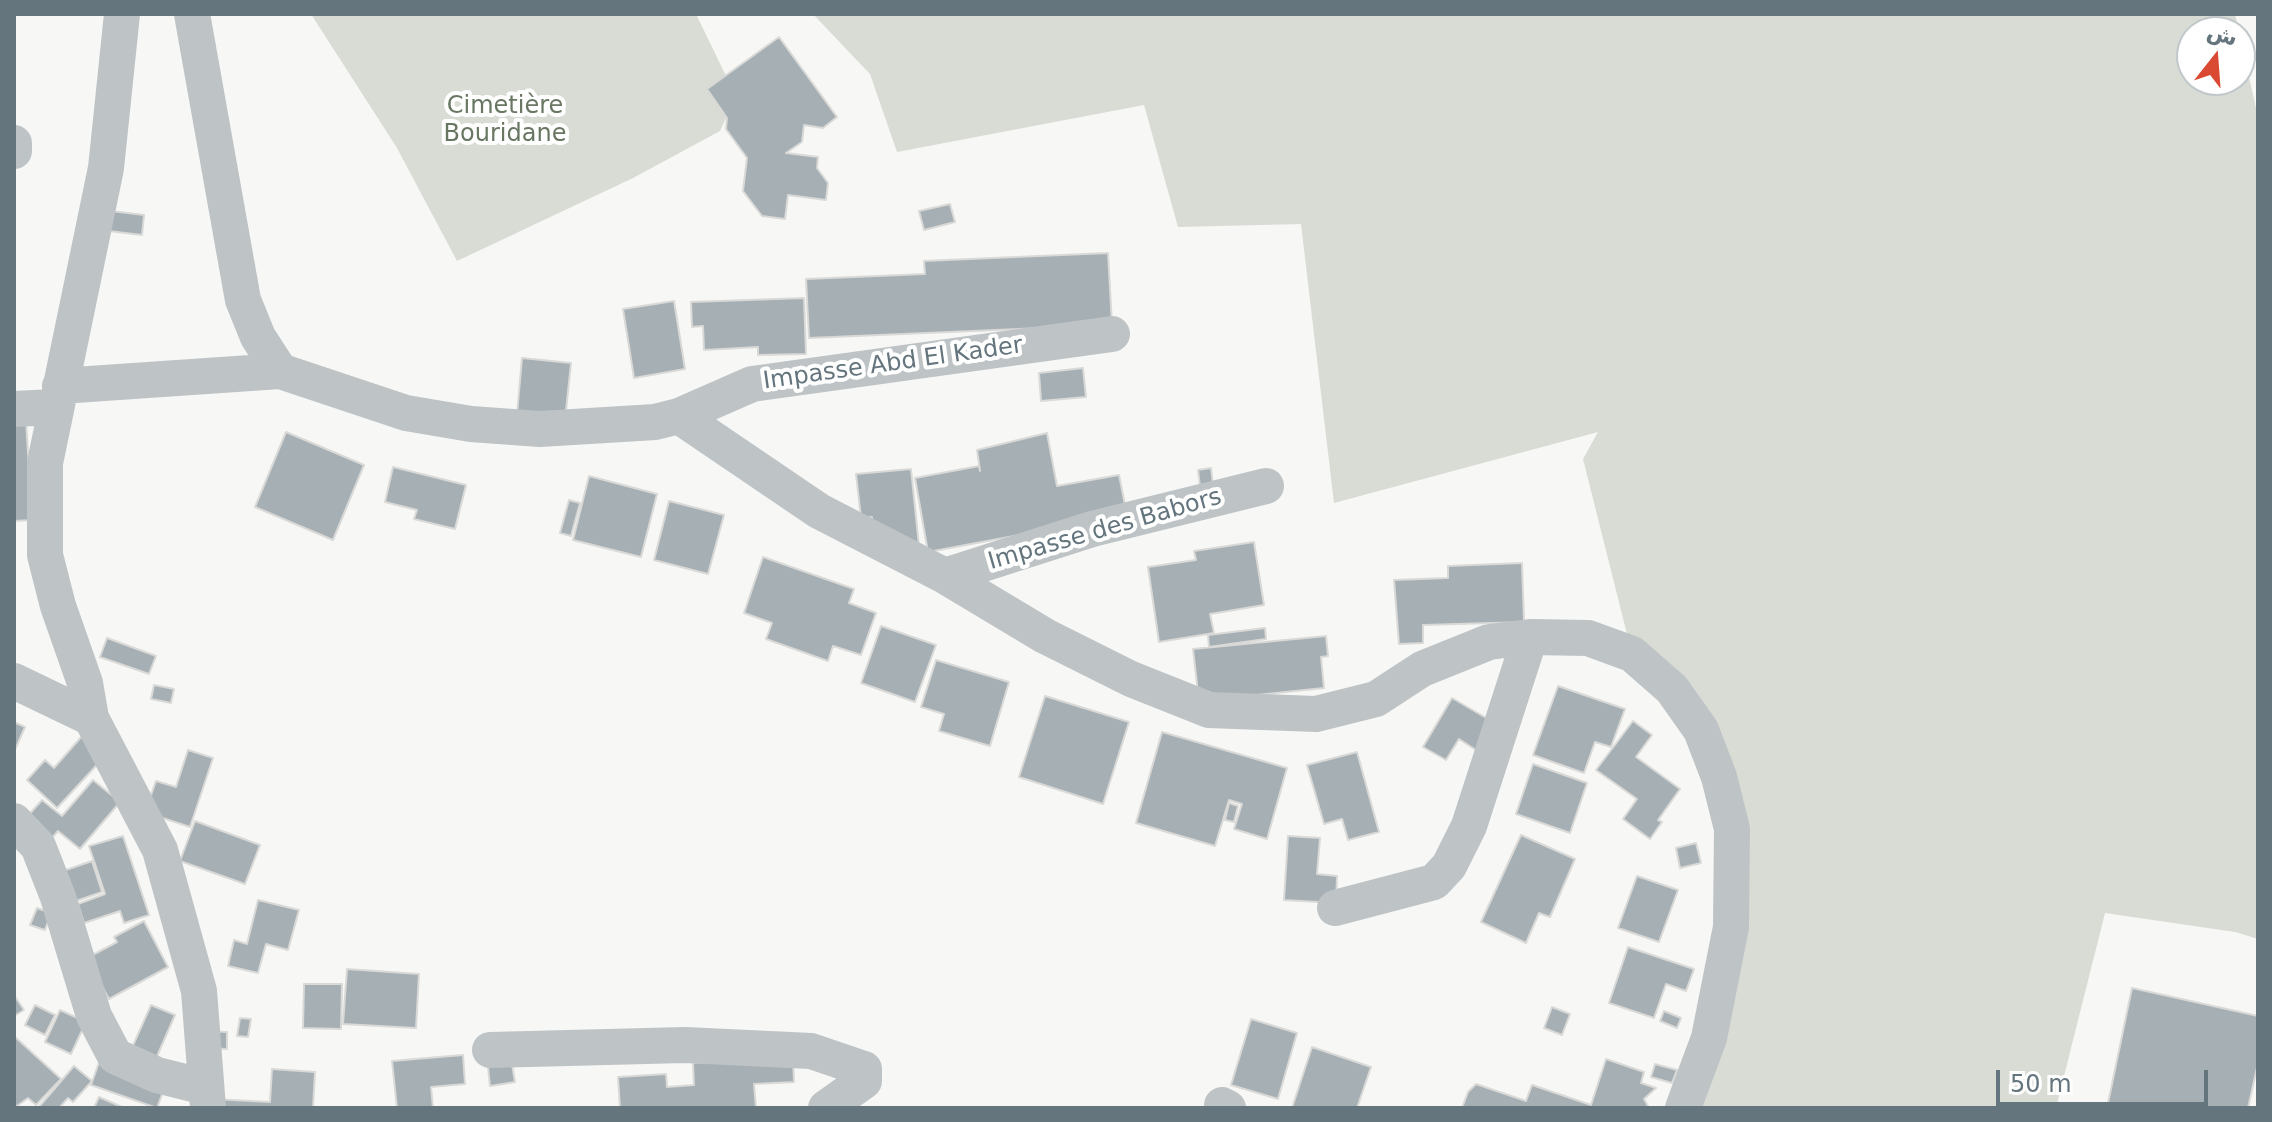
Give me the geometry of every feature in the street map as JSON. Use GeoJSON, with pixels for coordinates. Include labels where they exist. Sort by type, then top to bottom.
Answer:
{"type":"FeatureCollection","features":[{"type":"Feature","properties":{"kind":"street"},"geometry":{"type":"LineString","coordinates":[[14,821],[38,846],[58,897],[94,1016],[115,1056],[206,1097],[199,991],[160,850],[91,718],[85,683],[58,606],[45,555],[45,463],[106,168],[122,14]]}},
{"type":"Feature","properties":{"kind":"street"},"geometry":{"type":"LineString","coordinates":[[14,409],[57,397],[280,371],[258,337],[243,300],[192,14]]}},
{"type":"Feature","properties":{"kind":"street"},"geometry":{"type":"LineString","coordinates":[[14,143],[14,151]]}},
{"type":"Feature","properties":{"kind":"street","name":"Impasse Abd El Kader"},"geometry":{"type":"LineString","coordinates":[[280,371],[406,413],[471,424],[540,429],[655,422],[679,416],[752,384],[1112,334]]}},
{"type":"Feature","properties":{"kind":"street"},"geometry":{"type":"LineString","coordinates":[[679,416],[819,511],[945,576],[1045,636],[1131,679],[1209,710],[1316,714],[1376,699],[1422,669],[1489,642],[1530,637],[1588,638],[1632,654],[1672,689],[1694,719],[1719,777],[1732,829],[1731,927],[1709,1038],[1683,1108]]}},
{"type":"Feature","properties":{"kind":"street","name":"Impasse des Babors"},"geometry":{"type":"LineString","coordinates":[[945,576],[1092,529],[1266,486]]}},
{"type":"Feature","properties":{"kind":"street"},"geometry":{"type":"LineString","coordinates":[[1335,908],[1434,882],[1449,866],[1469,826],[1530,637]]}},
{"type":"Feature","properties":{"kind":"street"},"geometry":{"type":"LineString","coordinates":[[14,681],[91,718]]}},
{"type":"Feature","properties":{"kind":"street"},"geometry":{"type":"LineString","coordinates":[[490,1050],[685,1045],[811,1051],[864,1069],[864,1081],[826,1108]]}},
{"type":"Feature","properties":{"kind":"green space","name":"Cimetière Bouridane"},"geometry":{"type":"Polygon","coordinates":[[[311,14],[696,14],[729,82],[731,107],[720,131],[633,178],[457,261],[397,148],[311,14]]]}},
{"type":"Feature","properties":{"kind":"green space"},"geometry":{"type":"Polygon","coordinates":[[[813,14],[2235,14],[2176,16],[2176,96],[2253,96],[2258,117],[2258,939],[2235,932],[2105,913],[2056,1108],[1683,1108],[1709,1038],[1719,777],[1632,654],[1583,459],[1598,432],[1334,503],[1301,224],[1178,227],[1144,105],[897,152],[870,74],[813,14]]]}},
{"type":"Feature","properties":{"kind":"building"},"geometry":{"type":"Polygon","coordinates":[[[779,37],[837,117],[823,128],[804,125],[802,142],[786,153],[818,157],[817,168],[828,183],[826,200],[788,195],[785,219],[762,216],[743,191],[747,158],[726,129],[727,118],[707,89],[779,37]]]}},
{"type":"Feature","properties":{"kind":"building"},"geometry":{"type":"Polygon","coordinates":[[[950,204],[955,222],[924,230],[919,211],[950,204]]]}},
{"type":"Feature","properties":{"kind":"building"},"geometry":{"type":"Polygon","coordinates":[[[111,211],[144,215],[142,235],[109,231],[111,211]]]}},
{"type":"Feature","properties":{"kind":"building"},"geometry":{"type":"Polygon","coordinates":[[[1108,253],[1112,325],[809,338],[806,279],[925,274],[924,261],[1108,253]]]}},
{"type":"Feature","properties":{"kind":"building"},"geometry":{"type":"Polygon","coordinates":[[[804,298],[806,354],[758,355],[758,347],[704,350],[703,326],[692,327],[691,302],[804,298]]]}},
{"type":"Feature","properties":{"kind":"building"},"geometry":{"type":"Polygon","coordinates":[[[674,301],[685,369],[634,378],[623,309],[674,301]]]}},
{"type":"Feature","properties":{"kind":"building"},"geometry":{"type":"Polygon","coordinates":[[[522,358],[571,363],[565,420],[517,414],[522,358]]]}},
{"type":"Feature","properties":{"kind":"building"},"geometry":{"type":"Polygon","coordinates":[[[1083,368],[1086,397],[1041,401],[1039,373],[1083,368]]]}},
{"type":"Feature","properties":{"kind":"building"},"geometry":{"type":"Polygon","coordinates":[[[26,420],[32,520],[14,521],[14,421],[26,420]]]}},
{"type":"Feature","properties":{"kind":"building"},"geometry":{"type":"Polygon","coordinates":[[[286,432],[364,465],[333,540],[255,507],[286,432]]]}},
{"type":"Feature","properties":{"kind":"building"},"geometry":{"type":"Polygon","coordinates":[[[1047,433],[1057,486],[1119,475],[1127,515],[928,552],[915,478],[979,466],[980,471],[977,450],[1047,433]]]}},
{"type":"Feature","properties":{"kind":"building"},"geometry":{"type":"Polygon","coordinates":[[[393,467],[466,485],[455,529],[414,519],[417,510],[385,502],[393,467]]]}},
{"type":"Feature","properties":{"kind":"building"},"geometry":{"type":"Polygon","coordinates":[[[1211,468],[1213,485],[1200,486],[1198,470],[1211,468]]]}},
{"type":"Feature","properties":{"kind":"building"},"geometry":{"type":"Polygon","coordinates":[[[911,469],[919,546],[874,535],[872,517],[861,518],[856,474],[911,469]]]}},
{"type":"Feature","properties":{"kind":"building"},"geometry":{"type":"Polygon","coordinates":[[[589,476],[657,494],[641,557],[573,540],[589,476]]]}},
{"type":"Feature","properties":{"kind":"building"},"geometry":{"type":"Polygon","coordinates":[[[569,500],[580,503],[571,536],[560,533],[569,500]]]}},
{"type":"Feature","properties":{"kind":"building"},"geometry":{"type":"Polygon","coordinates":[[[669,501],[724,515],[708,574],[654,560],[669,501]]]}},
{"type":"Feature","properties":{"kind":"building"},"geometry":{"type":"Polygon","coordinates":[[[1254,542],[1264,605],[1210,614],[1214,633],[1159,642],[1148,567],[1196,560],[1194,551],[1254,542]]]}},
{"type":"Feature","properties":{"kind":"building"},"geometry":{"type":"Polygon","coordinates":[[[763,557],[854,589],[849,603],[876,613],[861,655],[833,646],[828,661],[766,639],[772,623],[744,613],[763,557]]]}},
{"type":"Feature","properties":{"kind":"building"},"geometry":{"type":"Polygon","coordinates":[[[1522,563],[1524,622],[1423,625],[1423,643],[1399,644],[1394,580],[1448,578],[1448,566],[1522,563]]]}},
{"type":"Feature","properties":{"kind":"building"},"geometry":{"type":"Polygon","coordinates":[[[881,626],[936,645],[915,702],[861,683],[881,626]]]}},
{"type":"Feature","properties":{"kind":"building"},"geometry":{"type":"Polygon","coordinates":[[[1265,628],[1266,639],[1209,647],[1208,635],[1265,628]]]}},
{"type":"Feature","properties":{"kind":"building"},"geometry":{"type":"Polygon","coordinates":[[[1326,636],[1328,656],[1321,657],[1324,688],[1199,701],[1193,649],[1326,636]]]}},
{"type":"Feature","properties":{"kind":"building"},"geometry":{"type":"Polygon","coordinates":[[[107,638],[156,656],[149,674],[100,657],[107,638]]]}},
{"type":"Feature","properties":{"kind":"building"},"geometry":{"type":"Polygon","coordinates":[[[936,660],[1009,682],[990,746],[939,731],[944,714],[921,707],[936,660]]]}},
{"type":"Feature","properties":{"kind":"building"},"geometry":{"type":"Polygon","coordinates":[[[154,685],[174,689],[171,703],[151,699],[154,685]]]}},
{"type":"Feature","properties":{"kind":"building"},"geometry":{"type":"Polygon","coordinates":[[[1558,686],[1625,709],[1611,747],[1595,742],[1584,773],[1533,755],[1558,686]]]}},
{"type":"Feature","properties":{"kind":"building"},"geometry":{"type":"Polygon","coordinates":[[[1045,696],[1129,722],[1103,804],[1019,777],[1045,696]]]}},
{"type":"Feature","properties":{"kind":"building"},"geometry":{"type":"Polygon","coordinates":[[[1452,698],[1493,722],[1476,750],[1459,739],[1446,760],[1423,747],[1452,698]]]}},
{"type":"Feature","properties":{"kind":"building"},"geometry":{"type":"Polygon","coordinates":[[[1633,721],[1652,735],[1636,757],[1680,789],[1658,820],[1662,822],[1650,839],[1623,819],[1637,799],[1596,770],[1633,721]]]}},
{"type":"Feature","properties":{"kind":"building"},"geometry":{"type":"Polygon","coordinates":[[[14,722],[25,727],[14,752],[14,722]]]}},
{"type":"Feature","properties":{"kind":"building"},"geometry":{"type":"Polygon","coordinates":[[[1162,732],[1287,768],[1267,839],[1234,829],[1242,804],[1229,800],[1215,846],[1136,823],[1162,732]]]}},
{"type":"Feature","properties":{"kind":"building"},"geometry":{"type":"Polygon","coordinates":[[[83,735],[106,755],[57,808],[27,780],[45,760],[54,768],[83,735]]]}},
{"type":"Feature","properties":{"kind":"building"},"geometry":{"type":"Polygon","coordinates":[[[188,750],[213,758],[190,827],[145,812],[156,781],[176,787],[188,750]]]}},
{"type":"Feature","properties":{"kind":"building"},"geometry":{"type":"Polygon","coordinates":[[[1357,752],[1379,832],[1348,840],[1342,819],[1324,824],[1307,765],[1357,752]]]}},
{"type":"Feature","properties":{"kind":"building"},"geometry":{"type":"Polygon","coordinates":[[[1533,764],[1587,783],[1570,833],[1516,814],[1533,764]]]}},
{"type":"Feature","properties":{"kind":"building"},"geometry":{"type":"Polygon","coordinates":[[[93,780],[120,802],[80,849],[58,831],[51,839],[26,818],[42,800],[62,816],[93,780]]]}},
{"type":"Feature","properties":{"kind":"building"},"geometry":{"type":"Polygon","coordinates":[[[1229,803],[1238,806],[1234,822],[1225,820],[1229,803]]]}},
{"type":"Feature","properties":{"kind":"building"},"geometry":{"type":"Polygon","coordinates":[[[195,821],[260,845],[245,884],[180,861],[195,821]]]}},
{"type":"Feature","properties":{"kind":"building"},"geometry":{"type":"Polygon","coordinates":[[[1521,835],[1575,859],[1550,917],[1539,913],[1526,943],[1481,922],[1521,835]]]}},
{"type":"Feature","properties":{"kind":"building"},"geometry":{"type":"Polygon","coordinates":[[[123,836],[149,915],[124,923],[120,911],[84,923],[78,904],[105,894],[89,846],[123,836]]]}},
{"type":"Feature","properties":{"kind":"building"},"geometry":{"type":"Polygon","coordinates":[[[1288,836],[1320,838],[1317,874],[1337,876],[1336,903],[1284,900],[1288,836]]]}},
{"type":"Feature","properties":{"kind":"building"},"geometry":{"type":"Polygon","coordinates":[[[1696,843],[1701,863],[1680,868],[1676,848],[1696,843]]]}},
{"type":"Feature","properties":{"kind":"building"},"geometry":{"type":"Polygon","coordinates":[[[92,861],[102,892],[73,902],[63,871],[92,861]]]}},
{"type":"Feature","properties":{"kind":"building"},"geometry":{"type":"Polygon","coordinates":[[[1637,876],[1678,890],[1659,942],[1618,928],[1637,876]]]}},
{"type":"Feature","properties":{"kind":"building"},"geometry":{"type":"Polygon","coordinates":[[[258,900],[299,910],[288,950],[266,944],[258,973],[228,966],[234,940],[247,944],[258,900]]]}},
{"type":"Feature","properties":{"kind":"building"},"geometry":{"type":"Polygon","coordinates":[[[37,908],[51,913],[45,930],[30,925],[37,908]]]}},
{"type":"Feature","properties":{"kind":"building"},"geometry":{"type":"Polygon","coordinates":[[[144,921],[168,967],[109,999],[87,958],[117,942],[114,937],[144,921]]]}},
{"type":"Feature","properties":{"kind":"building"},"geometry":{"type":"Polygon","coordinates":[[[1628,947],[1694,969],[1686,991],[1666,984],[1654,1018],[1609,1003],[1628,947]]]}},
{"type":"Feature","properties":{"kind":"building"},"geometry":{"type":"Polygon","coordinates":[[[347,969],[419,974],[416,1028],[343,1024],[347,969]]]}},
{"type":"Feature","properties":{"kind":"building"},"geometry":{"type":"Polygon","coordinates":[[[304,984],[342,984],[341,1029],[303,1028],[304,984]]]}},
{"type":"Feature","properties":{"kind":"building"},"geometry":{"type":"Polygon","coordinates":[[[2132,988],[2258,1016],[2258,1063],[2248,1108],[2107,1108],[2132,988]]]}},
{"type":"Feature","properties":{"kind":"building"},"geometry":{"type":"Polygon","coordinates":[[[14,995],[24,1010],[14,1016],[14,995]]]}},
{"type":"Feature","properties":{"kind":"building"},"geometry":{"type":"Polygon","coordinates":[[[35,1005],[55,1015],[45,1035],[25,1025],[35,1005]]]}},
{"type":"Feature","properties":{"kind":"building"},"geometry":{"type":"Polygon","coordinates":[[[151,1005],[175,1015],[151,1070],[127,1059],[151,1005]]]}},
{"type":"Feature","properties":{"kind":"building"},"geometry":{"type":"Polygon","coordinates":[[[1552,1007],[1570,1014],[1562,1035],[1544,1028],[1552,1007]]]}},
{"type":"Feature","properties":{"kind":"building"},"geometry":{"type":"Polygon","coordinates":[[[60,1010],[86,1022],[71,1054],[45,1042],[60,1010]]]}},
{"type":"Feature","properties":{"kind":"building"},"geometry":{"type":"Polygon","coordinates":[[[1664,1011],[1681,1018],[1677,1028],[1660,1021],[1664,1011]]]}},
{"type":"Feature","properties":{"kind":"building"},"geometry":{"type":"Polygon","coordinates":[[[240,1018],[251,1019],[248,1037],[237,1036],[240,1018]]]}},
{"type":"Feature","properties":{"kind":"building"},"geometry":{"type":"Polygon","coordinates":[[[1251,1019],[1297,1033],[1278,1099],[1231,1085],[1251,1019]]]}},
{"type":"Feature","properties":{"kind":"building"},"geometry":{"type":"Polygon","coordinates":[[[204,1031],[227,1032],[227,1049],[204,1048],[204,1031]]]}},
{"type":"Feature","properties":{"kind":"building"},"geometry":{"type":"Polygon","coordinates":[[[14,1036],[61,1079],[36,1105],[28,1098],[14,1108],[14,1036]]]}},
{"type":"Feature","properties":{"kind":"building"},"geometry":{"type":"Polygon","coordinates":[[[1312,1047],[1371,1067],[1357,1108],[1292,1108],[1312,1047]]]}},
{"type":"Feature","properties":{"kind":"building"},"geometry":{"type":"Polygon","coordinates":[[[463,1055],[465,1084],[431,1087],[433,1108],[397,1108],[392,1061],[463,1055]]]}},
{"type":"Feature","properties":{"kind":"building"},"geometry":{"type":"Polygon","coordinates":[[[101,1057],[167,1081],[157,1108],[91,1085],[101,1057]]]}},
{"type":"Feature","properties":{"kind":"building"},"geometry":{"type":"Polygon","coordinates":[[[793,1057],[794,1082],[754,1084],[756,1108],[620,1108],[618,1077],[666,1074],[667,1087],[694,1085],[693,1063],[793,1057]]]}},
{"type":"Feature","properties":{"kind":"building"},"geometry":{"type":"Polygon","coordinates":[[[1606,1059],[1644,1072],[1641,1083],[1656,1088],[1644,1099],[1649,1108],[1462,1108],[1468,1092],[1476,1084],[1526,1101],[1532,1085],[1591,1105],[1606,1059]]]}},
{"type":"Feature","properties":{"kind":"building"},"geometry":{"type":"Polygon","coordinates":[[[512,1064],[515,1082],[490,1086],[488,1067],[512,1064]]]}},
{"type":"Feature","properties":{"kind":"building"},"geometry":{"type":"Polygon","coordinates":[[[1655,1064],[1677,1070],[1672,1083],[1651,1077],[1655,1064]]]}},
{"type":"Feature","properties":{"kind":"building"},"geometry":{"type":"Polygon","coordinates":[[[74,1066],[92,1081],[73,1102],[68,1098],[59,1108],[38,1108],[74,1066]]]}},
{"type":"Feature","properties":{"kind":"building"},"geometry":{"type":"Polygon","coordinates":[[[272,1069],[315,1072],[313,1108],[212,1108],[213,1099],[270,1102],[272,1069]]]}},
{"type":"Feature","properties":{"kind":"building"},"geometry":{"type":"Polygon","coordinates":[[[99,1097],[122,1107],[94,1108],[99,1097]]]}}]}
